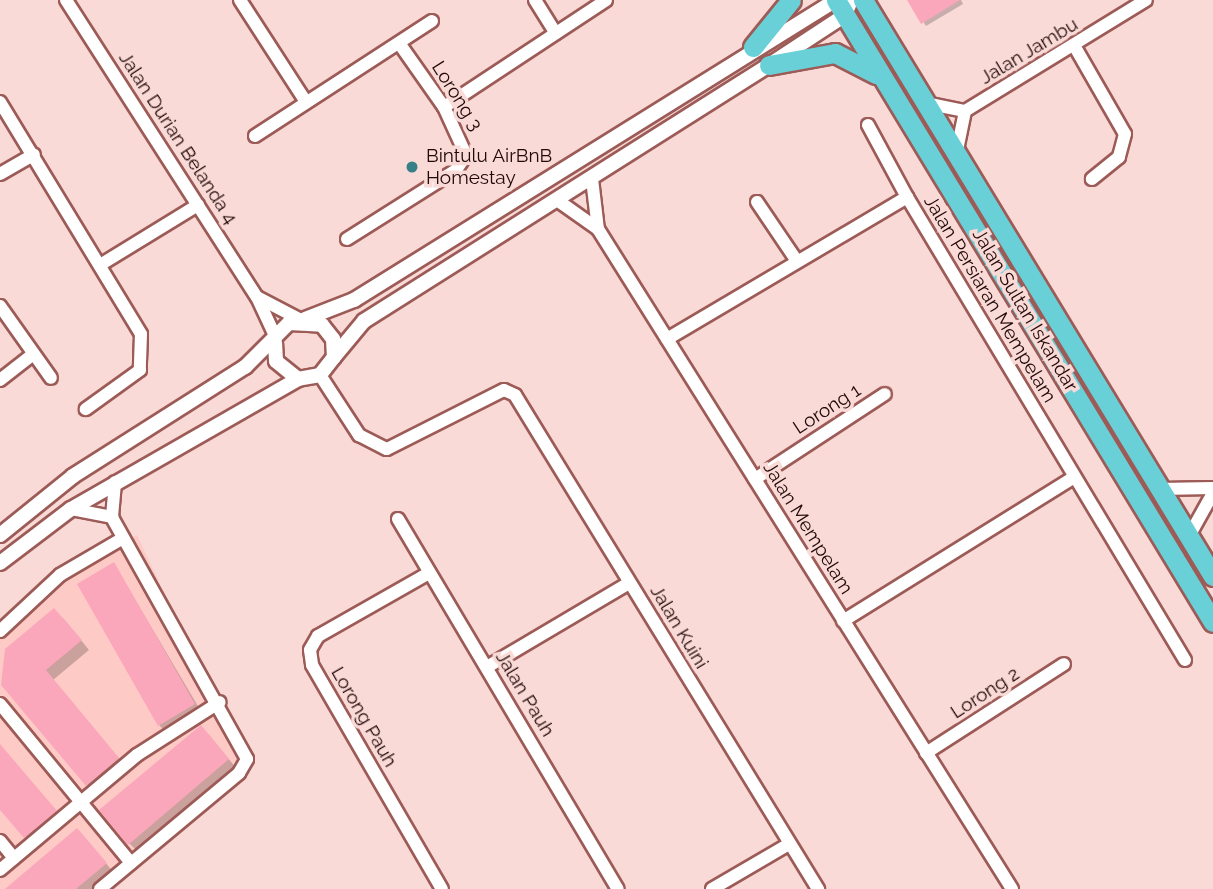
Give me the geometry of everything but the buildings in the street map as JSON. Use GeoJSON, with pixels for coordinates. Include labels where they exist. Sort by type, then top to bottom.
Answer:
{"type":"FeatureCollection","features":[{"type":"Feature","properties":{"kind":"main road"},"geometry":{"type":"LineString","coordinates":[[753,47],[791,0]]}},
{"type":"Feature","properties":{"kind":"main road"},"geometry":{"type":"LineString","coordinates":[[863,0],[1213,576]]}},
{"type":"Feature","properties":{"kind":"main road","name":"Jalan Sultan Iskandar"},"geometry":{"type":"LineString","coordinates":[[847,3],[893,93],[1213,622]]}},
{"type":"Feature","properties":{"kind":"main road"},"geometry":{"type":"LineString","coordinates":[[769,65],[835,53],[868,64],[893,93]]}},
{"type":"Feature","properties":{"kind":"street","name":"Jalan Durian Belanda 4"},"geometry":{"type":"LineString","coordinates":[[66,0],[257,297],[275,340]]}},
{"type":"Feature","properties":{"kind":"street"},"geometry":{"type":"LineString","coordinates":[[240,0],[306,102]]}},
{"type":"Feature","properties":{"kind":"street"},"geometry":{"type":"LineString","coordinates":[[536,0],[556,33]]}},
{"type":"Feature","properties":{"kind":"street"},"geometry":{"type":"LineString","coordinates":[[444,107],[606,0]]}},
{"type":"Feature","properties":{"kind":"street","name":"Jalan Jambu"},"geometry":{"type":"LineString","coordinates":[[965,111],[1075,47],[1146,0]]}},
{"type":"Feature","properties":{"kind":"street"},"geometry":{"type":"LineString","coordinates":[[4,529],[73,476],[302,319],[354,300],[753,47],[847,3]]}},
{"type":"Feature","properties":{"kind":"street"},"geometry":{"type":"LineString","coordinates":[[847,3],[875,21]]}},
{"type":"Feature","properties":{"kind":"street"},"geometry":{"type":"LineString","coordinates":[[0,563],[71,509],[115,482],[298,379],[320,375],[364,321],[769,65],[847,3]]}},
{"type":"Feature","properties":{"kind":"street"},"geometry":{"type":"LineString","coordinates":[[255,136],[432,21]]}},
{"type":"Feature","properties":{"kind":"street","name":"Lorong 3"},"geometry":{"type":"LineString","coordinates":[[347,239],[462,162],[466,146],[444,107],[399,43]]}},
{"type":"Feature","properties":{"kind":"street"},"geometry":{"type":"LineString","coordinates":[[1075,47],[1125,134],[1119,157],[1092,179]]}},
{"type":"Feature","properties":{"kind":"street"},"geometry":{"type":"LineString","coordinates":[[0,102],[141,334],[144,351],[134,376],[86,409]]}},
{"type":"Feature","properties":{"kind":"street"},"geometry":{"type":"LineString","coordinates":[[925,103],[965,111],[956,156]]}},
{"type":"Feature","properties":{"kind":"street"},"geometry":{"type":"LineString","coordinates":[[868,125],[907,197]]}},
{"type":"Feature","properties":{"kind":"street"},"geometry":{"type":"LineString","coordinates":[[0,174],[34,154]]}},
{"type":"Feature","properties":{"kind":"street","name":"Jalan Mempelam"},"geometry":{"type":"LineString","coordinates":[[592,179],[598,229],[1012,889]]}},
{"type":"Feature","properties":{"kind":"street","name":"Jalan Persiaran Mempelam"},"geometry":{"type":"LineString","coordinates":[[667,339],[907,197],[1185,660]]}},
{"type":"Feature","properties":{"kind":"street"},"geometry":{"type":"LineString","coordinates":[[557,200],[598,229]]}},
{"type":"Feature","properties":{"kind":"street"},"geometry":{"type":"LineString","coordinates":[[757,202],[797,261]]}},
{"type":"Feature","properties":{"kind":"street"},"geometry":{"type":"LineString","coordinates":[[100,264],[198,205]]}},
{"type":"Feature","properties":{"kind":"street"},"geometry":{"type":"LineString","coordinates":[[257,297],[328,331],[334,357]]}},
{"type":"Feature","properties":{"kind":"street"},"geometry":{"type":"LineString","coordinates":[[0,306],[31,356],[51,378]]}},
{"type":"Feature","properties":{"kind":"street"},"geometry":{"type":"LineString","coordinates":[[275,340],[276,362],[298,379]]}},
{"type":"Feature","properties":{"kind":"street"},"geometry":{"type":"LineString","coordinates":[[0,380],[31,356]]}},
{"type":"Feature","properties":{"kind":"street","name":"Jalan Kuini"},"geometry":{"type":"LineString","coordinates":[[320,375],[359,435],[387,449],[503,390],[515,395],[818,889]]}},
{"type":"Feature","properties":{"kind":"street","name":"Lorong 1"},"geometry":{"type":"LineString","coordinates":[[755,480],[885,394]]}},
{"type":"Feature","properties":{"kind":"street"},"geometry":{"type":"LineString","coordinates":[[843,621],[1074,477]]}},
{"type":"Feature","properties":{"kind":"street"},"geometry":{"type":"LineString","coordinates":[[100,889],[245,767],[247,758],[220,702],[112,517],[115,482]]}},
{"type":"Feature","properties":{"kind":"street"},"geometry":{"type":"LineString","coordinates":[[1160,489],[1213,491],[1189,536]]}},
{"type":"Feature","properties":{"kind":"street"},"geometry":{"type":"LineString","coordinates":[[71,509],[112,517]]}},
{"type":"Feature","properties":{"kind":"street","name":"Jalan Pauh"},"geometry":{"type":"LineString","coordinates":[[398,519],[618,889]]}},
{"type":"Feature","properties":{"kind":"street"},"geometry":{"type":"LineString","coordinates":[[0,631],[60,575],[123,538]]}},
{"type":"Feature","properties":{"kind":"street","name":"Lorong Pauh"},"geometry":{"type":"LineString","coordinates":[[429,573],[318,636],[310,650],[312,665],[442,889]]}},
{"type":"Feature","properties":{"kind":"street"},"geometry":{"type":"LineString","coordinates":[[487,667],[629,583]]}},
{"type":"Feature","properties":{"kind":"street","name":"Lorong 2"},"geometry":{"type":"LineString","coordinates":[[926,753],[1064,664]]}},
{"type":"Feature","properties":{"kind":"street"},"geometry":{"type":"LineString","coordinates":[[0,870],[155,742],[220,702]]}},
{"type":"Feature","properties":{"kind":"street"},"geometry":{"type":"LineString","coordinates":[[0,704],[131,863]]}},
{"type":"Feature","properties":{"kind":"street"},"geometry":{"type":"LineString","coordinates":[[0,841],[14,858]]}},
{"type":"Feature","properties":{"kind":"street"},"geometry":{"type":"LineString","coordinates":[[712,889],[789,844]]}},
{"type":"Feature","properties":{"kind":"shaded area"},"geometry":{"type":"Polygon","coordinates":[[[137,535],[245,767],[100,889],[0,889],[0,634],[60,575],[137,535]]]}},
{"type":"Feature","properties":{"kind":"place","name":"Bintulu AirBnB Homestay"},"geometry":{"type":"Point","coordinates":[412,167]}}]}
